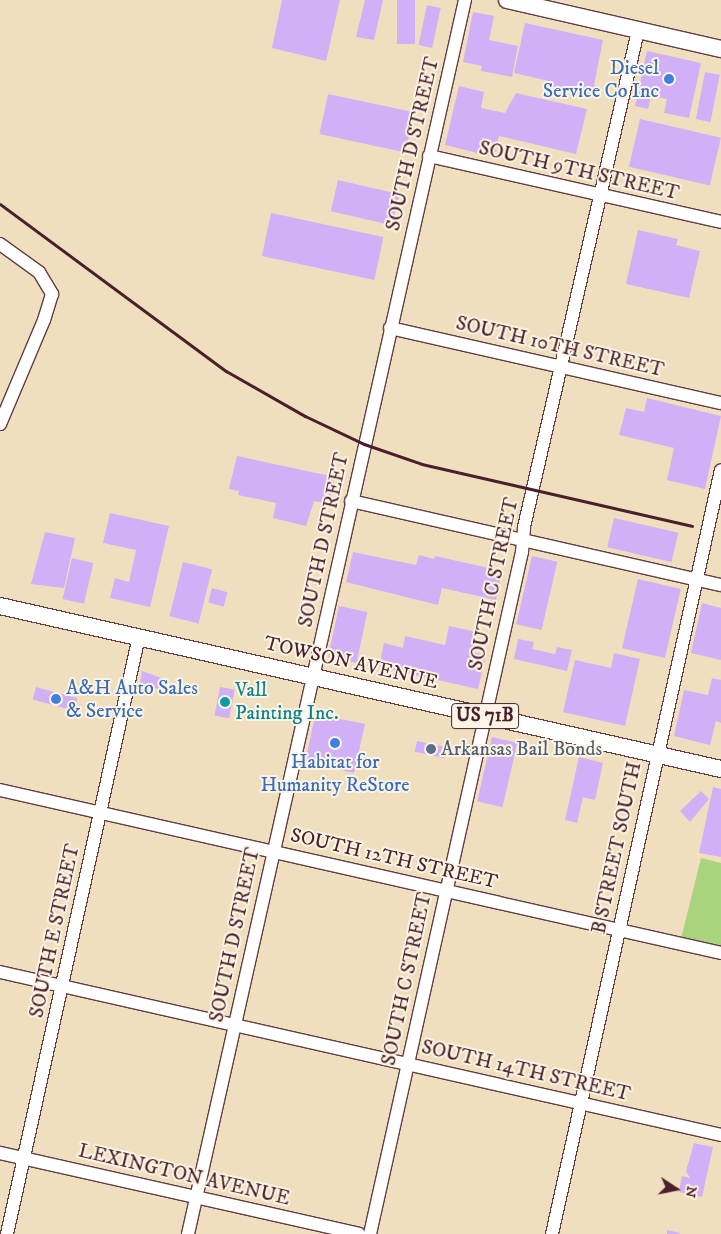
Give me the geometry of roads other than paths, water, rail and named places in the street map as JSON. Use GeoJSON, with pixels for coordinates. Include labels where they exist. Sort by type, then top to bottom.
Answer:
{"type":"FeatureCollection","features":[{"type":"Feature","properties":{"kind":"main road"},"geometry":{"type":"LineString","coordinates":[[507,0],[721,49]]}},
{"type":"Feature","properties":{"kind":"main road","name":"TOWSON AVENUE"},"geometry":{"type":"LineString","coordinates":[[0,606],[721,769]]}},
{"type":"Feature","properties":{"kind":"street","name":"SOUTH D STREET"},"geometry":{"type":"LineString","coordinates":[[188,1234],[351,501],[465,0]]}},
{"type":"Feature","properties":{"kind":"street","name":"SOUTH C STREET"},"geometry":{"type":"LineString","coordinates":[[370,1234],[638,31]]}},
{"type":"Feature","properties":{"kind":"street","name":"SOUTH 9TH STREET"},"geometry":{"type":"LineString","coordinates":[[429,156],[721,222]]}},
{"type":"Feature","properties":{"kind":"street"},"geometry":{"type":"LineString","coordinates":[[0,244],[39,272],[52,294],[44,320],[0,423]]}},
{"type":"Feature","properties":{"kind":"street","name":"SOUTH 10TH STREET"},"geometry":{"type":"LineString","coordinates":[[390,328],[721,403]]}},
{"type":"Feature","properties":{"kind":"street","name":"B STREET SOUTH"},"geometry":{"type":"LineString","coordinates":[[552,1234],[721,470]]}},
{"type":"Feature","properties":{"kind":"street"},"geometry":{"type":"LineString","coordinates":[[351,501],[721,585]]}},
{"type":"Feature","properties":{"kind":"street","name":"SOUTH E STREET"},"geometry":{"type":"LineString","coordinates":[[7,1234],[139,636]]}},
{"type":"Feature","properties":{"kind":"street","name":"SOUTH 12TH STREET"},"geometry":{"type":"LineString","coordinates":[[0,790],[721,953]]}},
{"type":"Feature","properties":{"kind":"street","name":"SOUTH 14TH STREET"},"geometry":{"type":"LineString","coordinates":[[0,972],[721,1135]]}},
{"type":"Feature","properties":{"kind":"street","name":"LEXINGTON AVENUE"},"geometry":{"type":"LineString","coordinates":[[0,1153],[359,1234]]}},
{"type":"Feature","properties":{"kind":"railway"},"geometry":{"type":"LineString","coordinates":[[0,204],[226,371],[305,416],[364,444],[422,464],[692,526]]}},
{"type":"Feature","properties":{"kind":"place","name":"Diesel Service Co Inc"},"geometry":{"type":"Point","coordinates":[669,79]}},
{"type":"Feature","properties":{"kind":"place","name":"A&H Auto Sales & Service"},"geometry":{"type":"Point","coordinates":[56,699]}},
{"type":"Feature","properties":{"kind":"place","name":"Vall Painting Inc."},"geometry":{"type":"Point","coordinates":[225,702]}},
{"type":"Feature","properties":{"kind":"place","name":"Habitat for Humanity ReStore"},"geometry":{"type":"Point","coordinates":[335,743]}},
{"type":"Feature","properties":{"kind":"place","name":"Arkansas Bail Bonds"},"geometry":{"type":"Point","coordinates":[431,749]}}]}
